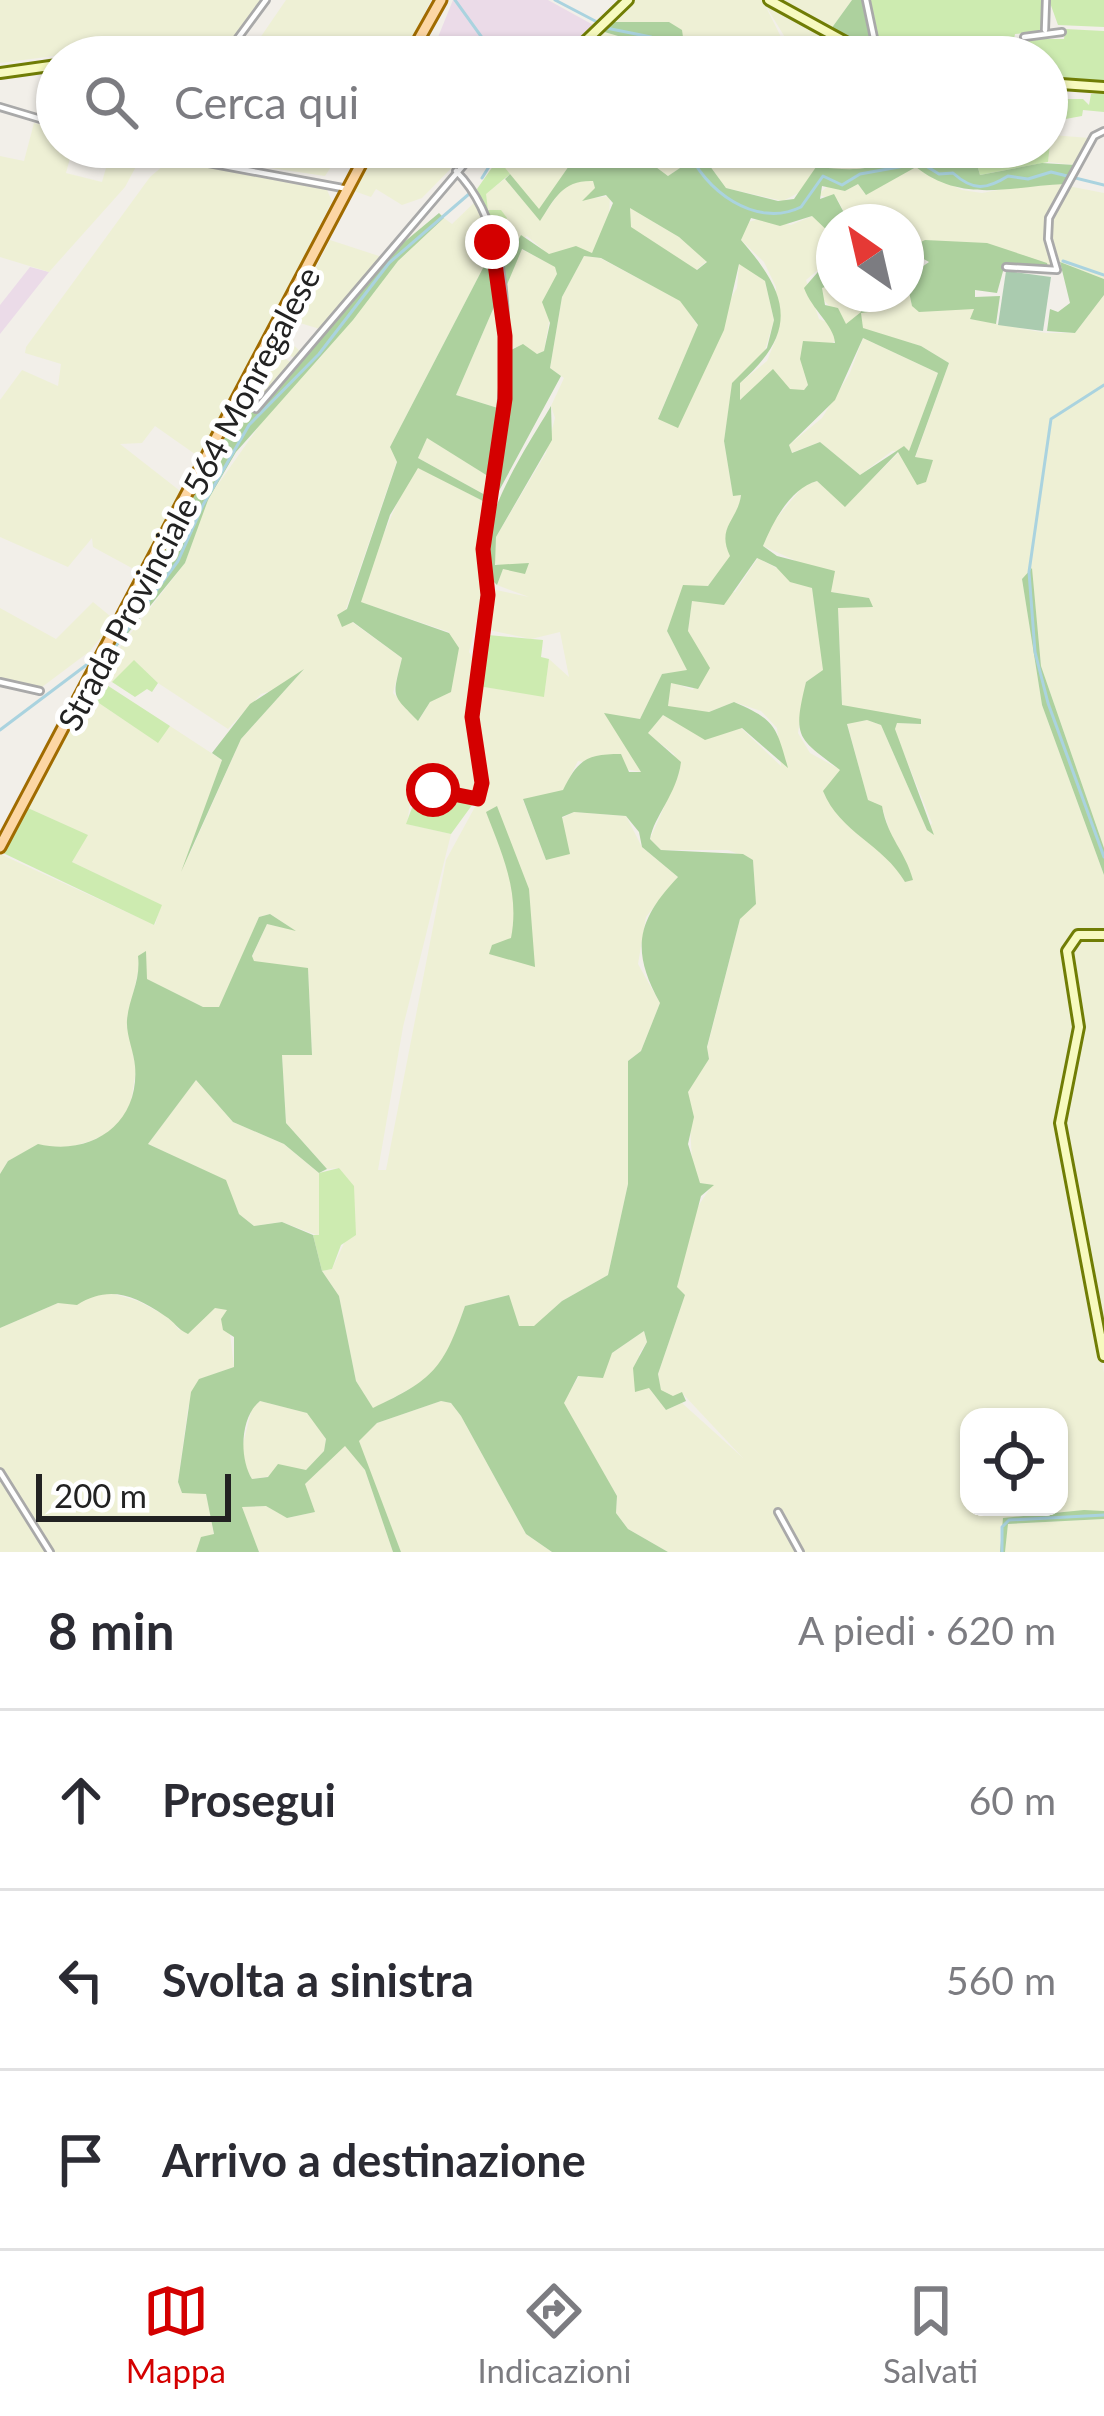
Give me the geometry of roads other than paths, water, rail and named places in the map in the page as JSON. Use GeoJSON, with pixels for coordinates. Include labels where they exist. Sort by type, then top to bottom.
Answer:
{"type":"FeatureCollection","features":[{"type":"Feature","properties":{"kind":"main road"},"geometry":{"type":"LineString","coordinates":[[425,36],[441,0]]}},
{"type":"Feature","properties":{"kind":"main road"},"geometry":{"type":"LineString","coordinates":[[423,36],[428,28]]}},
{"type":"Feature","properties":{"kind":"main road","name":"Strada Provinciale 564 Monregalese"},"geometry":{"type":"LineString","coordinates":[[0,847],[360,168]]}},
{"type":"Feature","properties":{"kind":"street"},"geometry":{"type":"LineString","coordinates":[[239,36],[266,0]]}},
{"type":"Feature","properties":{"kind":"street"},"geometry":{"type":"LineString","coordinates":[[592,36],[628,0]]}},
{"type":"Feature","properties":{"kind":"street"},"geometry":{"type":"LineString","coordinates":[[769,0],[837,36]]}},
{"type":"Feature","properties":{"kind":"street"},"geometry":{"type":"LineString","coordinates":[[866,0],[872,36]]}},
{"type":"Feature","properties":{"kind":"street"},"geometry":{"type":"LineString","coordinates":[[1046,0],[1046,31]]}},
{"type":"Feature","properties":{"kind":"street"},"geometry":{"type":"LineString","coordinates":[[1040,36],[1046,31],[1062,32]]}},
{"type":"Feature","properties":{"kind":"street"},"geometry":{"type":"LineString","coordinates":[[0,73],[36,68]]}},
{"type":"Feature","properties":{"kind":"street"},"geometry":{"type":"LineString","coordinates":[[1068,84],[1104,87]]}},
{"type":"Feature","properties":{"kind":"street"},"geometry":{"type":"LineString","coordinates":[[0,107],[36,118]]}},
{"type":"Feature","properties":{"kind":"street"},"geometry":{"type":"LineString","coordinates":[[1006,266],[1056,272],[1048,224],[1094,136],[1104,131]]}},
{"type":"Feature","properties":{"kind":"street"},"geometry":{"type":"LineString","coordinates":[[236,168],[349,189]]}},
{"type":"Feature","properties":{"kind":"street"},"geometry":{"type":"LineString","coordinates":[[256,409],[319,341],[456,170],[476,192],[488,223],[505,336],[504,424],[484,536],[488,595],[472,717],[482,783],[478,799],[412,785]]}},
{"type":"Feature","properties":{"kind":"street"},"geometry":{"type":"LineString","coordinates":[[0,682],[40,691]]}},
{"type":"Feature","properties":{"kind":"street"},"geometry":{"type":"LineString","coordinates":[[1104,934],[1078,935],[1067,950],[1079,1028],[1060,1124],[1104,1356]]}},
{"type":"Feature","properties":{"kind":"street"},"geometry":{"type":"LineString","coordinates":[[0,1472],[50,1552]]}},
{"type":"Feature","properties":{"kind":"street"},"geometry":{"type":"LineString","coordinates":[[778,1512],[800,1552]]}},
{"type":"Feature","properties":{"kind":"waterway"},"geometry":{"type":"LineString","coordinates":[[455,0],[481,36]]}},
{"type":"Feature","properties":{"kind":"waterway"},"geometry":{"type":"LineString","coordinates":[[555,0],[599,23]]}},
{"type":"Feature","properties":{"kind":"waterway"},"geometry":{"type":"LineString","coordinates":[[606,28],[646,36]]}},
{"type":"Feature","properties":{"kind":"waterway"},"geometry":{"type":"LineString","coordinates":[[482,178],[488,168]]}},
{"type":"Feature","properties":{"kind":"waterway"},"geometry":{"type":"LineString","coordinates":[[698,168],[734,202],[767,213],[801,207],[823,176],[842,185],[860,174],[893,168]]}},
{"type":"Feature","properties":{"kind":"waterway"},"geometry":{"type":"LineString","coordinates":[[929,168],[980,186],[1008,176],[1028,179],[1051,172],[1104,185]]}},
{"type":"Feature","properties":{"kind":"waterway"},"geometry":{"type":"LineString","coordinates":[[111,652],[178,561],[203,505],[249,425],[319,354],[389,263],[469,194]]}},
{"type":"Feature","properties":{"kind":"waterway"},"geometry":{"type":"LineString","coordinates":[[1063,261],[1104,275]]}},
{"type":"Feature","properties":{"kind":"waterway"},"geometry":{"type":"LineString","coordinates":[[1104,385],[1051,419],[1029,572],[1035,652],[1048,703],[1104,857]]}},
{"type":"Feature","properties":{"kind":"waterway"},"geometry":{"type":"LineString","coordinates":[[0,730],[93,660]]}},
{"type":"Feature","properties":{"kind":"waterway"},"geometry":{"type":"LineString","coordinates":[[1002,1552],[1002,1527],[1009,1520],[1104,1515]]}}]}
